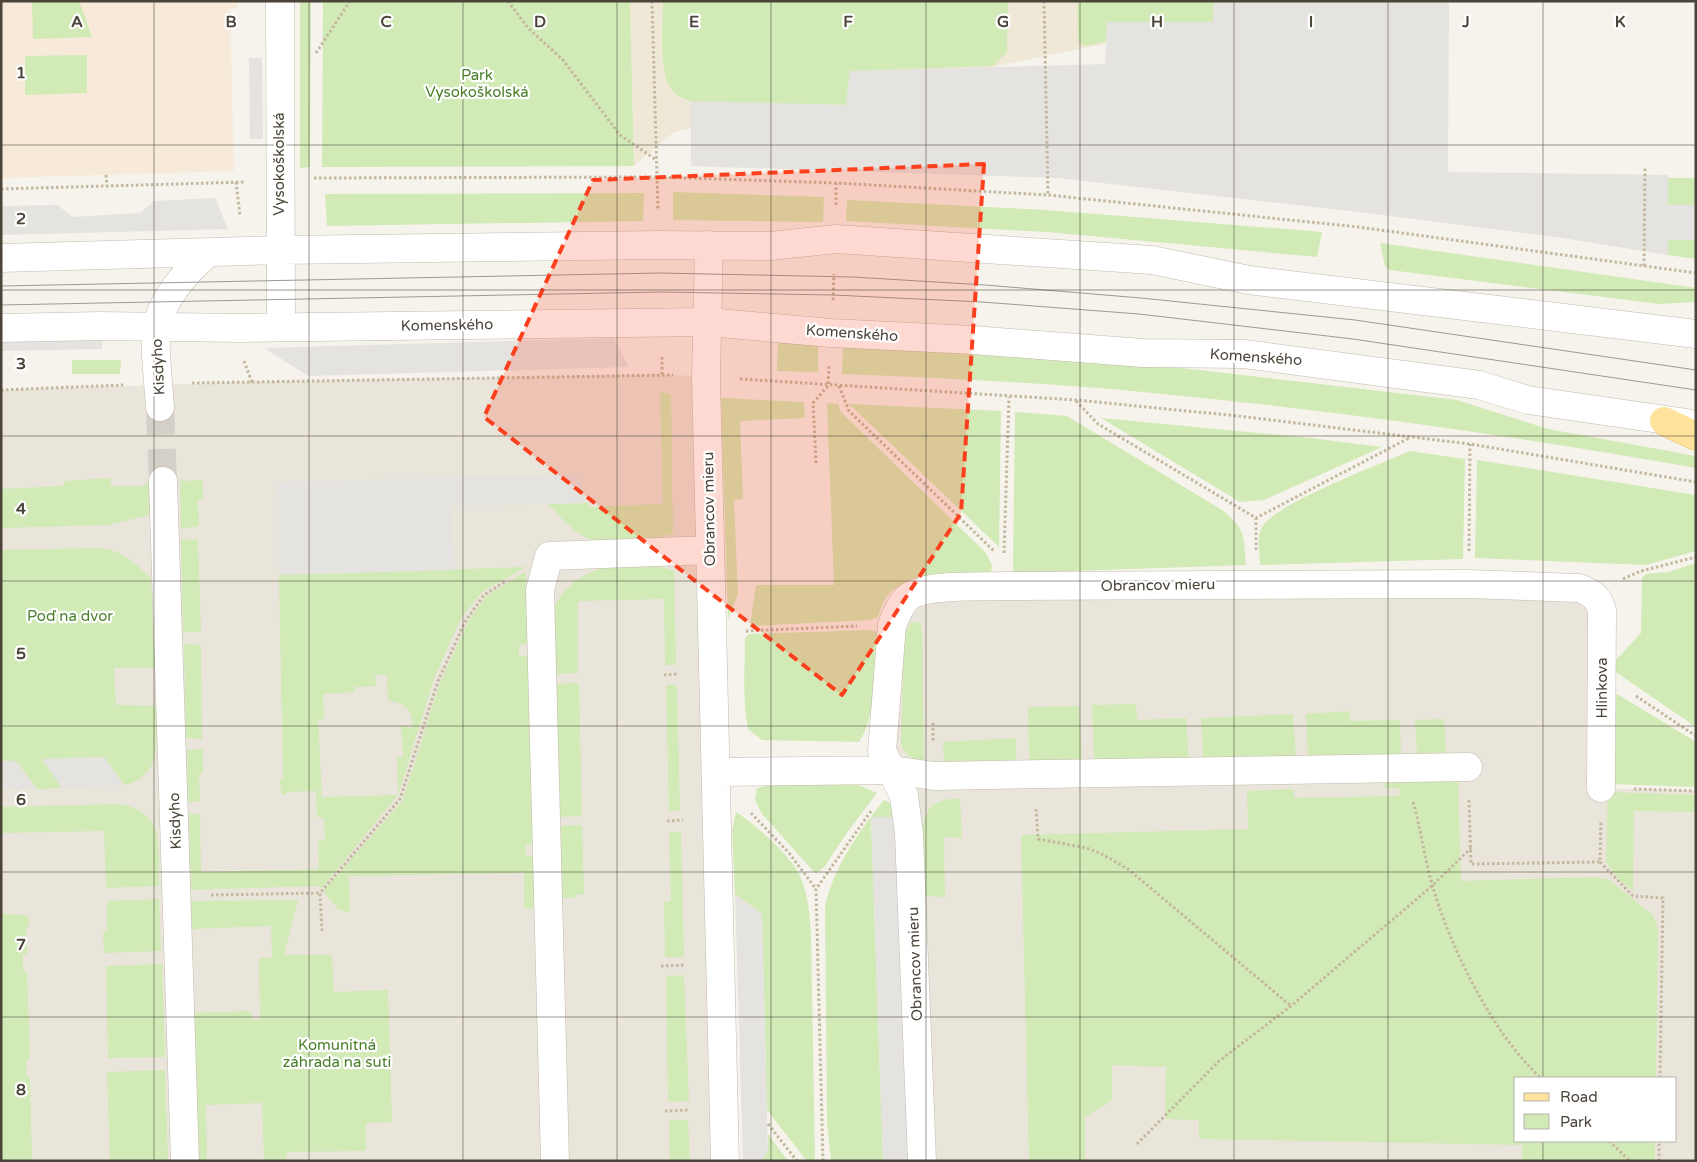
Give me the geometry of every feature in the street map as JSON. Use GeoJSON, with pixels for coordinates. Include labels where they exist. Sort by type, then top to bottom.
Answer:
{"type":"FeatureCollection","features":[{"type":"Feature","properties":{"kind":"main road"},"geometry":{"type":"LineString","coordinates":[[1664,420],[1696,436]]}},
{"type":"Feature","properties":{"kind":"street","name":"Vysokoškolská"},"geometry":{"type":"LineString","coordinates":[[280,1],[279,182],[281,327]]}},
{"type":"Feature","properties":{"kind":"street"},"geometry":{"type":"LineString","coordinates":[[1,258],[280,250],[659,245],[771,246],[836,239],[1000,248],[1152,260],[1249,280],[1696,334]]}},
{"type":"Feature","properties":{"kind":"street","name":"Obrancov mieru"},"geometry":{"type":"LineString","coordinates":[[709,245],[706,377],[725,1161]]}},
{"type":"Feature","properties":{"kind":"street"},"geometry":{"type":"LineString","coordinates":[[156,326],[166,301],[194,265],[208,253]]}},
{"type":"Feature","properties":{"kind":"street","name":"Komenského"},"geometry":{"type":"LineString","coordinates":[[1,328],[708,322],[831,333],[973,340],[1143,353],[1244,354],[1479,385],[1528,400],[1696,424]]}},
{"type":"Feature","properties":{"kind":"street"},"geometry":{"type":"LineString","coordinates":[[1656,328],[1696,324]]}},
{"type":"Feature","properties":{"kind":"street","name":"Kisdyho"},"geometry":{"type":"LineString","coordinates":[[156,326],[159,395]]}},
{"type":"Feature","properties":{"kind":"street","name":"Kisdyho"},"geometry":{"type":"LineString","coordinates":[[163,481],[178,896],[185,1161]]}},
{"type":"Feature","properties":{"kind":"street"},"geometry":{"type":"LineString","coordinates":[[555,1161],[540,590],[549,556],[710,550]]}},
{"type":"Feature","properties":{"kind":"street","name":"Obrancov mieru"},"geometry":{"type":"LineString","coordinates":[[922,1161],[909,834],[904,796],[882,751],[892,625],[897,612],[908,597],[924,591],[949,588],[1246,584],[1566,586],[1591,592]]}},
{"type":"Feature","properties":{"kind":"street","name":"Hlinkova"},"geometry":{"type":"LineString","coordinates":[[1591,592],[1599,600],[1602,610],[1601,788]]}},
{"type":"Feature","properties":{"kind":"street"},"geometry":{"type":"LineString","coordinates":[[716,772],[892,770],[934,776],[1468,767]]}},
{"type":"Feature","properties":{"kind":"path"},"geometry":{"type":"LineString","coordinates":[[315,54],[350,1]]}},
{"type":"Feature","properties":{"kind":"path"},"geometry":{"type":"LineString","coordinates":[[508,1],[528,28],[563,60],[620,135],[655,159]]}},
{"type":"Feature","properties":{"kind":"path"},"geometry":{"type":"LineString","coordinates":[[652,1],[655,159],[659,245]]}},
{"type":"Feature","properties":{"kind":"path"},"geometry":{"type":"LineString","coordinates":[[1044,1],[1048,195]]}},
{"type":"Feature","properties":{"kind":"path"},"geometry":{"type":"LineString","coordinates":[[1644,266],[1646,167]]}},
{"type":"Feature","properties":{"kind":"path"},"geometry":{"type":"LineString","coordinates":[[106,175],[106,186]]}},
{"type":"Feature","properties":{"kind":"path"},"geometry":{"type":"LineString","coordinates":[[1,189],[279,182],[314,178],[657,177],[836,183],[1048,195],[1358,227],[1696,273]]}},
{"type":"Feature","properties":{"kind":"path"},"geometry":{"type":"LineString","coordinates":[[816,463],[813,402],[828,386],[836,239],[836,183]]}},
{"type":"Feature","properties":{"kind":"path"},"geometry":{"type":"LineString","coordinates":[[1,390],[159,395],[678,375]]}},
{"type":"Feature","properties":{"kind":"path"},"geometry":{"type":"LineString","coordinates":[[736,379],[1076,400],[1238,416],[1470,444],[1696,482]]}},
{"type":"Feature","properties":{"kind":"path"},"geometry":{"type":"LineString","coordinates":[[839,386],[849,411],[1004,560],[1009,397]]}},
{"type":"Feature","properties":{"kind":"path"},"geometry":{"type":"LineString","coordinates":[[1076,400],[1098,424],[1256,518]]}},
{"type":"Feature","properties":{"kind":"path"},"geometry":{"type":"LineString","coordinates":[[1256,518],[1410,438]]}},
{"type":"Feature","properties":{"kind":"path"},"geometry":{"type":"LineString","coordinates":[[1470,444],[1470,547]]}},
{"type":"Feature","properties":{"kind":"path"},"geometry":{"type":"LineString","coordinates":[[1256,518],[1256,553]]}},
{"type":"Feature","properties":{"kind":"path"},"geometry":{"type":"LineString","coordinates":[[322,931],[320,893],[400,799],[438,681],[465,622],[484,595],[549,556]]}},
{"type":"Feature","properties":{"kind":"path"},"geometry":{"type":"LineString","coordinates":[[1641,571],[1696,557]]}},
{"type":"Feature","properties":{"kind":"path"},"geometry":{"type":"LineString","coordinates":[[741,632],[892,625]]}},
{"type":"Feature","properties":{"kind":"path"},"geometry":{"type":"LineString","coordinates":[[664,675],[684,674]]}},
{"type":"Feature","properties":{"kind":"path"},"geometry":{"type":"LineString","coordinates":[[1602,674],[1696,736]]}},
{"type":"Feature","properties":{"kind":"path"},"geometry":{"type":"LineString","coordinates":[[1398,767],[1414,803],[1432,886],[1444,924],[1485,1004],[1526,1064],[1540,1077]]}},
{"type":"Feature","properties":{"kind":"path"},"geometry":{"type":"LineString","coordinates":[[1468,767],[1471,864],[1600,862]]}},
{"type":"Feature","properties":{"kind":"path"},"geometry":{"type":"LineString","coordinates":[[816,888],[882,797],[892,770]]}},
{"type":"Feature","properties":{"kind":"path"},"geometry":{"type":"LineString","coordinates":[[716,772],[741,802],[789,853],[816,888],[823,1161]]}},
{"type":"Feature","properties":{"kind":"path"},"geometry":{"type":"LineString","coordinates":[[1034,774],[1038,839],[1086,848],[1100,853],[1128,870],[1291,1006]]}},
{"type":"Feature","properties":{"kind":"path"},"geometry":{"type":"LineString","coordinates":[[1660,1077],[1663,898],[1633,896],[1600,862],[1601,788],[1696,791]]}},
{"type":"Feature","properties":{"kind":"path"},"geometry":{"type":"LineString","coordinates":[[666,821],[688,820]]}},
{"type":"Feature","properties":{"kind":"path"},"geometry":{"type":"LineString","coordinates":[[1137,1144],[1219,1061],[1291,1006],[1432,886],[1470,848]]}},
{"type":"Feature","properties":{"kind":"path"},"geometry":{"type":"LineString","coordinates":[[178,896],[320,893]]}},
{"type":"Feature","properties":{"kind":"path"},"geometry":{"type":"LineString","coordinates":[[661,966],[691,965]]}},
{"type":"Feature","properties":{"kind":"path"},"geometry":{"type":"LineString","coordinates":[[665,1111],[696,1110]]}},
{"type":"Feature","properties":{"kind":"path"},"geometry":{"type":"LineString","coordinates":[[768,1124],[798,1161]]}},
{"type":"Feature","properties":{"kind":"path"},"geometry":{"type":"LineString","coordinates":[[1610,1142],[1630,1161]]}},
{"type":"Feature","properties":{"kind":"path"},"geometry":{"type":"LineString","coordinates":[[1659,1161],[1660,1142]]}},
{"type":"Feature","properties":{"kind":"highlighted area"},"geometry":{"type":"Polygon","coordinates":[[[984,164],[961,513],[842,695],[484,417],[593,180],[984,164]]]}},
{"type":"Feature","properties":{"kind":"shaded area"},"geometry":{"type":"Polygon","coordinates":[[[1,1],[237,1],[238,8],[230,9],[234,171],[1,178],[1,1]]]}},
{"type":"Feature","properties":{"kind":"shaded area"},"geometry":{"type":"Polygon","coordinates":[[[630,1],[1313,1],[674,132],[634,166],[630,1]]]}},
{"type":"Feature","properties":{"kind":"shaded area"},"geometry":{"type":"Polygon","coordinates":[[[1214,1],[1449,1],[1448,172],[1668,175],[1668,205],[1696,205],[1696,240],[1668,240],[1668,255],[1556,237],[1359,212],[1058,178],[691,166],[691,101],[846,105],[850,71],[1105,64],[1107,22],[1213,22],[1214,1]]]}},
{"type":"Feature","properties":{"kind":"shaded area"},"geometry":{"type":"Polygon","coordinates":[[[249,58],[262,58],[263,139],[250,139],[249,58]]]}},
{"type":"Feature","properties":{"kind":"shaded area"},"geometry":{"type":"Polygon","coordinates":[[[215,198],[228,229],[1,235],[1,206],[58,205],[72,217],[140,213],[154,201],[215,198]]]}},
{"type":"Feature","properties":{"kind":"shaded area"},"geometry":{"type":"Polygon","coordinates":[[[102,335],[102,349],[1,351],[1,337],[102,335]]]}},
{"type":"Feature","properties":{"kind":"shaded area"},"geometry":{"type":"Polygon","coordinates":[[[614,338],[629,367],[308,376],[264,348],[614,338]]]}},
{"type":"Feature","properties":{"kind":"shaded area"},"geometry":{"type":"Polygon","coordinates":[[[662,374],[706,377],[725,1161],[1,1161],[1,390],[252,382],[662,374]]]}},
{"type":"Feature","properties":{"kind":"shaded area"},"geometry":{"type":"Polygon","coordinates":[[[582,474],[583,503],[451,506],[455,570],[279,575],[278,482],[582,474]]]}},
{"type":"Feature","properties":{"kind":"shaded area"},"geometry":{"type":"Polygon","coordinates":[[[1591,592],[1601,788],[1696,791],[1696,1161],[922,1161],[892,770],[908,597],[1591,592]]]}},
{"type":"Feature","properties":{"kind":"shaded area"},"geometry":{"type":"Polygon","coordinates":[[[104,757],[124,785],[62,788],[42,759],[104,757]]]}},
{"type":"Feature","properties":{"kind":"shaded area"},"geometry":{"type":"Polygon","coordinates":[[[1,761],[16,761],[37,789],[1,789],[1,761]]]}},
{"type":"Feature","properties":{"kind":"shaded area"},"geometry":{"type":"Polygon","coordinates":[[[871,817],[896,817],[908,1161],[883,1161],[871,817]]]}},
{"type":"Feature","properties":{"kind":"shaded area"},"geometry":{"type":"Polygon","coordinates":[[[735,894],[762,914],[768,1151],[761,1161],[743,1161],[735,894]]]}},
{"type":"Feature","properties":{"kind":"green space"},"geometry":{"type":"Polygon","coordinates":[[[32,1],[79,1],[92,37],[33,39],[32,1]]]}},
{"type":"Feature","properties":{"kind":"green space"},"geometry":{"type":"Polygon","coordinates":[[[300,1],[311,1],[310,167],[300,168],[300,1]]]}},
{"type":"Feature","properties":{"kind":"green space","name":"Park Vysokoškolská"},"geometry":{"type":"Polygon","coordinates":[[[323,1],[630,1],[634,166],[322,167],[323,1]]]}},
{"type":"Feature","properties":{"kind":"green space"},"geometry":{"type":"Polygon","coordinates":[[[663,1],[1008,1],[1007,52],[993,66],[850,71],[846,105],[696,102],[677,95],[668,82],[662,48],[663,1]]]}},
{"type":"Feature","properties":{"kind":"green space"},"geometry":{"type":"Polygon","coordinates":[[[1077,1],[1214,1],[1213,22],[1108,22],[1107,41],[1085,46],[1078,42],[1077,1]]]}},
{"type":"Feature","properties":{"kind":"green space"},"geometry":{"type":"Polygon","coordinates":[[[87,55],[87,93],[25,95],[25,56],[87,55]]]}},
{"type":"Feature","properties":{"kind":"green space"},"geometry":{"type":"Polygon","coordinates":[[[1668,178],[1696,178],[1696,205],[1668,205],[1668,178]]]}},
{"type":"Feature","properties":{"kind":"green space"},"geometry":{"type":"Polygon","coordinates":[[[673,192],[824,197],[823,222],[673,220],[673,192]]]}},
{"type":"Feature","properties":{"kind":"green space"},"geometry":{"type":"Polygon","coordinates":[[[644,193],[643,221],[327,226],[325,194],[644,193]]]}},
{"type":"Feature","properties":{"kind":"green space"},"geometry":{"type":"Polygon","coordinates":[[[847,200],[1046,210],[1322,232],[1317,257],[1047,232],[846,221],[847,200]]]}},
{"type":"Feature","properties":{"kind":"green space"},"geometry":{"type":"Polygon","coordinates":[[[1668,240],[1696,240],[1696,259],[1668,255],[1668,240]]]}},
{"type":"Feature","properties":{"kind":"green space"},"geometry":{"type":"Polygon","coordinates":[[[1380,243],[1696,288],[1696,302],[1659,304],[1390,270],[1385,266],[1380,243]]]}},
{"type":"Feature","properties":{"kind":"green space"},"geometry":{"type":"Polygon","coordinates":[[[778,342],[818,343],[818,372],[777,371],[778,342]]]}},
{"type":"Feature","properties":{"kind":"green space"},"geometry":{"type":"Polygon","coordinates":[[[843,345],[1148,364],[1457,400],[1548,429],[1696,456],[1696,468],[1561,445],[1289,407],[1114,389],[842,374],[843,345]]]}},
{"type":"Feature","properties":{"kind":"green space"},"geometry":{"type":"Polygon","coordinates":[[[72,360],[121,360],[120,374],[72,374],[72,360]]]}},
{"type":"Feature","properties":{"kind":"green space"},"geometry":{"type":"Polygon","coordinates":[[[660,392],[671,394],[673,533],[645,539],[619,541],[596,540],[583,536],[567,524],[548,504],[588,503],[588,507],[663,504],[660,392]]]}},
{"type":"Feature","properties":{"kind":"green space"},"geometry":{"type":"Polygon","coordinates":[[[721,398],[804,402],[805,418],[740,421],[743,499],[734,500],[738,594],[728,619],[721,398]]]}},
{"type":"Feature","properties":{"kind":"green space"},"geometry":{"type":"Polygon","coordinates":[[[827,403],[838,404],[841,412],[986,553],[992,565],[991,573],[949,574],[919,578],[905,583],[893,590],[885,599],[878,617],[870,620],[750,626],[756,585],[834,585],[827,403]]]}},
{"type":"Feature","properties":{"kind":"green space"},"geometry":{"type":"Polygon","coordinates":[[[849,404],[1001,411],[999,547],[849,404]]]}},
{"type":"Feature","properties":{"kind":"green space"},"geometry":{"type":"Polygon","coordinates":[[[1015,412],[1067,416],[1222,510],[1240,528],[1244,540],[1246,565],[1013,573],[1015,412]]]}},
{"type":"Feature","properties":{"kind":"green space"},"geometry":{"type":"Polygon","coordinates":[[[1101,418],[1310,438],[1382,447],[1264,500],[1240,502],[1101,418]]]}},
{"type":"Feature","properties":{"kind":"green space"},"geometry":{"type":"Polygon","coordinates":[[[1410,451],[1465,459],[1463,559],[1260,565],[1260,531],[1271,517],[1330,485],[1410,451]]]}},
{"type":"Feature","properties":{"kind":"green space"},"geometry":{"type":"Polygon","coordinates":[[[1477,460],[1696,495],[1696,551],[1646,565],[1475,558],[1477,460]]]}},
{"type":"Feature","properties":{"kind":"green space"},"geometry":{"type":"Polygon","coordinates":[[[110,478],[111,486],[145,486],[146,482],[149,482],[150,515],[108,525],[1,528],[1,489],[63,486],[64,481],[110,478]]]}},
{"type":"Feature","properties":{"kind":"green space"},"geometry":{"type":"Polygon","coordinates":[[[203,480],[203,499],[198,500],[199,527],[181,528],[180,481],[203,480]]]}},
{"type":"Feature","properties":{"kind":"green space"},"geometry":{"type":"Polygon","coordinates":[[[181,539],[198,540],[201,632],[183,632],[181,539]]]}},
{"type":"Feature","properties":{"kind":"green space","name":"Poď na dvor"},"geometry":{"type":"Polygon","coordinates":[[[98,548],[121,554],[151,578],[155,668],[114,668],[116,705],[156,706],[155,754],[152,765],[146,774],[137,781],[124,785],[104,757],[43,759],[62,788],[37,789],[16,761],[1,761],[1,550],[98,548]]]}},
{"type":"Feature","properties":{"kind":"green space"},"geometry":{"type":"Polygon","coordinates":[[[1696,563],[1696,727],[1616,672],[1614,662],[1641,633],[1642,578],[1646,574],[1668,572],[1696,563]]]}},
{"type":"Feature","properties":{"kind":"green space"},"geometry":{"type":"Polygon","coordinates":[[[610,566],[658,566],[674,571],[676,665],[665,665],[664,599],[578,601],[578,673],[553,674],[549,628],[555,606],[566,589],[581,577],[610,566]]]}},
{"type":"Feature","properties":{"kind":"green space"},"geometry":{"type":"Polygon","coordinates":[[[526,567],[482,592],[461,618],[435,676],[398,795],[321,889],[319,886],[191,890],[189,814],[200,814],[201,872],[319,869],[318,841],[325,840],[324,818],[317,817],[316,791],[286,792],[286,795],[281,794],[280,779],[283,779],[279,575],[526,567]],[[375,675],[376,686],[355,687],[355,692],[323,694],[324,719],[318,719],[322,797],[398,795],[397,757],[403,757],[401,725],[412,728],[412,717],[407,709],[399,703],[388,701],[387,675],[375,675]]]}},
{"type":"Feature","properties":{"kind":"green space"},"geometry":{"type":"Polygon","coordinates":[[[526,571],[528,644],[519,645],[519,656],[528,656],[534,844],[526,845],[526,856],[535,856],[536,909],[524,908],[524,873],[349,876],[350,912],[339,910],[323,891],[403,800],[440,683],[468,622],[486,596],[526,571]]]}},
{"type":"Feature","properties":{"kind":"green space"},"geometry":{"type":"Polygon","coordinates":[[[911,622],[918,622],[922,627],[924,761],[910,756],[901,744],[904,636],[911,622]]]}},
{"type":"Feature","properties":{"kind":"green space"},"geometry":{"type":"Polygon","coordinates":[[[870,630],[877,632],[875,689],[870,717],[859,742],[762,740],[748,729],[744,695],[744,672],[745,638],[749,634],[870,630]]]}},
{"type":"Feature","properties":{"kind":"green space"},"geometry":{"type":"Polygon","coordinates":[[[184,644],[201,645],[202,739],[186,738],[184,644]]]}},
{"type":"Feature","properties":{"kind":"green space"},"geometry":{"type":"Polygon","coordinates":[[[579,683],[582,816],[558,817],[553,684],[579,683]]]}},
{"type":"Feature","properties":{"kind":"green space"},"geometry":{"type":"Polygon","coordinates":[[[666,685],[677,685],[680,811],[669,811],[666,685]]]}},
{"type":"Feature","properties":{"kind":"green space"},"geometry":{"type":"Polygon","coordinates":[[[1617,694],[1696,742],[1696,787],[1608,784],[1612,695],[1617,694]]]}},
{"type":"Feature","properties":{"kind":"green space"},"geometry":{"type":"Polygon","coordinates":[[[1136,704],[1137,720],[1186,718],[1189,758],[1094,759],[1092,705],[1136,704]]]}},
{"type":"Feature","properties":{"kind":"green space"},"geometry":{"type":"Polygon","coordinates":[[[1079,706],[1082,760],[1029,760],[1028,707],[1079,706]]]}},
{"type":"Feature","properties":{"kind":"green space"},"geometry":{"type":"Polygon","coordinates":[[[1349,711],[1351,721],[1400,720],[1401,755],[1308,757],[1306,714],[1349,711]]]}},
{"type":"Feature","properties":{"kind":"green space"},"geometry":{"type":"Polygon","coordinates":[[[1293,714],[1296,756],[1203,757],[1201,718],[1293,714]]]}},
{"type":"Feature","properties":{"kind":"green space"},"geometry":{"type":"Polygon","coordinates":[[[1444,719],[1446,754],[1417,755],[1415,720],[1444,719]]]}},
{"type":"Feature","properties":{"kind":"green space"},"geometry":{"type":"Polygon","coordinates":[[[1016,738],[1016,761],[944,762],[943,742],[1016,738]]]}},
{"type":"Feature","properties":{"kind":"green space"},"geometry":{"type":"Polygon","coordinates":[[[203,749],[203,773],[199,775],[200,801],[188,802],[187,750],[203,749]]]}},
{"type":"Feature","properties":{"kind":"green space"},"geometry":{"type":"Polygon","coordinates":[[[1385,778],[1458,778],[1461,881],[1596,877],[1609,880],[1653,915],[1658,929],[1656,1077],[1514,1077],[1514,1142],[1655,1142],[1655,1161],[1522,1161],[1522,1145],[1199,1139],[1199,1120],[1165,1119],[1166,1067],[1112,1065],[1112,1100],[1085,1117],[1085,1161],[1029,1161],[1021,835],[1248,829],[1247,791],[1294,789],[1294,798],[1399,796],[1399,788],[1385,788],[1385,778]]]}},
{"type":"Feature","properties":{"kind":"green space"},"geometry":{"type":"Polygon","coordinates":[[[856,784],[877,793],[825,866],[816,874],[762,814],[755,800],[757,788],[769,785],[856,784]]]}},
{"type":"Feature","properties":{"kind":"green space"},"geometry":{"type":"Polygon","coordinates":[[[1608,792],[1696,795],[1696,812],[1634,811],[1633,891],[1619,880],[1606,862],[1608,792]]]}},
{"type":"Feature","properties":{"kind":"green space"},"geometry":{"type":"Polygon","coordinates":[[[948,799],[960,799],[962,838],[944,837],[945,897],[925,896],[922,862],[924,822],[927,812],[933,805],[948,799]]]}},
{"type":"Feature","properties":{"kind":"green space"},"geometry":{"type":"Polygon","coordinates":[[[884,800],[890,803],[896,817],[871,818],[883,1161],[831,1161],[827,1121],[825,905],[841,863],[866,824],[884,800]]]}},
{"type":"Feature","properties":{"kind":"green space"},"geometry":{"type":"Polygon","coordinates":[[[120,804],[146,815],[153,824],[159,846],[159,886],[106,888],[104,831],[1,833],[1,807],[120,804]]]}},
{"type":"Feature","properties":{"kind":"green space"},"geometry":{"type":"Polygon","coordinates":[[[736,812],[753,824],[796,868],[808,902],[811,947],[815,1161],[807,1161],[767,1110],[762,914],[735,894],[732,832],[736,812]]]}},
{"type":"Feature","properties":{"kind":"green space"},"geometry":{"type":"Polygon","coordinates":[[[582,825],[584,894],[576,895],[575,898],[561,898],[559,826],[582,825]]]}},
{"type":"Feature","properties":{"kind":"green space"},"geometry":{"type":"Polygon","coordinates":[[[669,832],[681,832],[684,957],[665,957],[664,902],[671,901],[669,832]]]}},
{"type":"Feature","properties":{"kind":"green space"},"geometry":{"type":"Polygon","coordinates":[[[159,899],[161,951],[104,953],[103,932],[107,931],[107,901],[159,899]]]}},
{"type":"Feature","properties":{"kind":"green space","name":"Komunitná záhrada na suti"},"geometry":{"type":"Polygon","coordinates":[[[298,900],[284,955],[332,955],[334,992],[388,990],[392,1122],[366,1123],[366,1151],[287,1152],[286,1161],[264,1161],[262,1103],[206,1105],[207,1161],[198,1161],[194,1013],[251,1011],[252,1020],[260,1020],[259,958],[272,958],[271,926],[192,929],[191,901],[298,900]]]}},
{"type":"Feature","properties":{"kind":"green space"},"geometry":{"type":"Polygon","coordinates":[[[1,913],[29,916],[29,926],[26,927],[27,954],[23,954],[23,971],[27,972],[30,1059],[27,1059],[26,1076],[30,1077],[32,1161],[1,1161],[1,913]]]}},
{"type":"Feature","properties":{"kind":"green space"},"geometry":{"type":"Polygon","coordinates":[[[162,964],[165,1057],[108,1058],[106,966],[162,964]]]}},
{"type":"Feature","properties":{"kind":"green space"},"geometry":{"type":"Polygon","coordinates":[[[684,975],[689,1101],[668,1102],[666,976],[684,975]]]}},
{"type":"Feature","properties":{"kind":"green space"},"geometry":{"type":"Polygon","coordinates":[[[165,1070],[168,1161],[110,1161],[107,1072],[165,1070]]]}},
{"type":"Feature","properties":{"kind":"green space"},"geometry":{"type":"Polygon","coordinates":[[[669,1120],[688,1120],[690,1161],[670,1161],[669,1120]]]}},
{"type":"Feature","properties":{"kind":"green space"},"geometry":{"type":"Polygon","coordinates":[[[768,1134],[788,1161],[761,1161],[768,1151],[768,1134]]]}},
{"type":"Feature","properties":{"kind":"tunnel"},"geometry":{"type":"LineString","coordinates":[[160,407],[163,481]]}},
{"type":"Feature","properties":{"kind":"tram line"},"geometry":{"type":"LineString","coordinates":[[1,286],[660,273],[853,277],[985,285],[1141,298],[1355,320],[1696,370]]}},
{"type":"Feature","properties":{"kind":"tram line"},"geometry":{"type":"LineString","coordinates":[[1,305],[660,292],[833,295],[982,302],[1139,314],[1353,339],[1696,390]]}}]}
